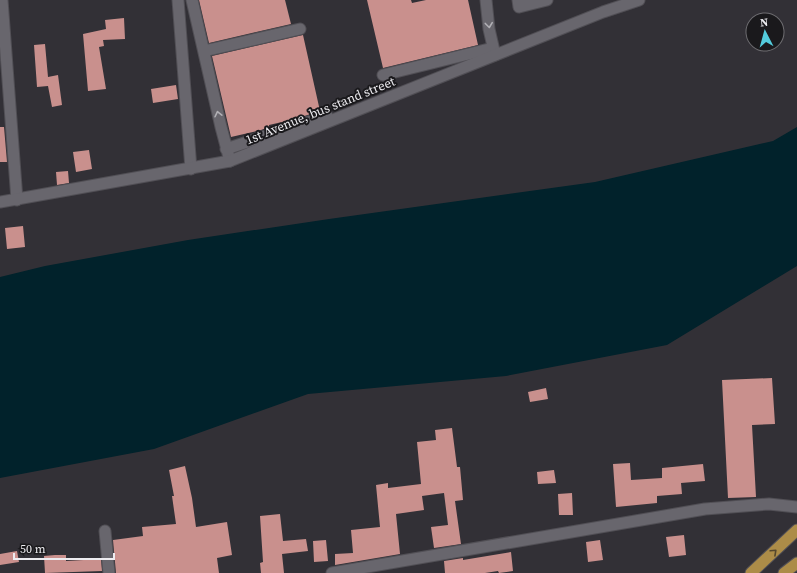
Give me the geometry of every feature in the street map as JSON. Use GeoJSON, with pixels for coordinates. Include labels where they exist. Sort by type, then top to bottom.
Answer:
{"type":"FeatureCollection","features":[{"type":"Feature","properties":{"kind":"main road"},"geometry":{"type":"LineString","coordinates":[[750,573],[797,530]]}},
{"type":"Feature","properties":{"kind":"main road"},"geometry":{"type":"LineString","coordinates":[[784,573],[797,562]]}},
{"type":"Feature","properties":{"kind":"street"},"geometry":{"type":"LineString","coordinates":[[2,0],[17,200]]}},
{"type":"Feature","properties":{"kind":"street"},"geometry":{"type":"LineString","coordinates":[[178,0],[191,169]]}},
{"type":"Feature","properties":{"kind":"street"},"geometry":{"type":"LineString","coordinates":[[192,0],[228,154],[327,116]]}},
{"type":"Feature","properties":{"kind":"street"},"geometry":{"type":"LineString","coordinates":[[383,75],[494,51],[489,29],[486,0]]}},
{"type":"Feature","properties":{"kind":"street"},"geometry":{"type":"LineString","coordinates":[[518,0],[519,7],[547,0]]}},
{"type":"Feature","properties":{"kind":"street","name":"1st Avenue, bus stand street"},"geometry":{"type":"LineString","coordinates":[[0,202],[191,169],[494,51],[638,0]]}},
{"type":"Feature","properties":{"kind":"street"},"geometry":{"type":"LineString","coordinates":[[204,51],[300,29]]}},
{"type":"Feature","properties":{"kind":"street"},"geometry":{"type":"LineString","coordinates":[[332,573],[705,509],[769,504],[797,507]]}},
{"type":"Feature","properties":{"kind":"street"},"geometry":{"type":"LineString","coordinates":[[105,531],[109,573]]}},
{"type":"Feature","properties":{"kind":"water"},"geometry":{"type":"Polygon","coordinates":[[[797,127],[797,266],[667,345],[506,376],[308,394],[154,449],[0,478],[0,277],[45,266],[188,240],[595,182],[773,141],[797,127]]]}},
{"type":"Feature","properties":{"kind":"building"},"geometry":{"type":"Polygon","coordinates":[[[199,0],[285,0],[291,24],[209,43],[199,0]]]}},
{"type":"Feature","properties":{"kind":"building"},"geometry":{"type":"Polygon","coordinates":[[[367,0],[411,0],[412,3],[426,0],[468,0],[478,45],[383,68],[367,0]]]}},
{"type":"Feature","properties":{"kind":"building"},"geometry":{"type":"Polygon","coordinates":[[[124,18],[125,39],[103,40],[104,46],[99,47],[106,89],[88,91],[83,34],[106,29],[105,20],[124,18]]]}},
{"type":"Feature","properties":{"kind":"building"},"geometry":{"type":"Polygon","coordinates":[[[303,35],[320,111],[269,125],[269,127],[261,130],[231,137],[212,56],[303,35]]]}},
{"type":"Feature","properties":{"kind":"building"},"geometry":{"type":"Polygon","coordinates":[[[45,44],[48,77],[58,75],[62,105],[52,107],[48,86],[37,87],[34,45],[45,44]]]}},
{"type":"Feature","properties":{"kind":"building"},"geometry":{"type":"Polygon","coordinates":[[[176,85],[178,99],[153,103],[151,89],[176,85]]]}},
{"type":"Feature","properties":{"kind":"building"},"geometry":{"type":"Polygon","coordinates":[[[0,127],[4,127],[7,162],[0,162],[0,127]]]}},
{"type":"Feature","properties":{"kind":"building"},"geometry":{"type":"Polygon","coordinates":[[[89,150],[92,169],[76,172],[73,152],[89,150]]]}},
{"type":"Feature","properties":{"kind":"building"},"geometry":{"type":"Polygon","coordinates":[[[68,171],[69,183],[57,185],[56,172],[68,171]]]}},
{"type":"Feature","properties":{"kind":"building"},"geometry":{"type":"Polygon","coordinates":[[[23,226],[25,247],[7,249],[5,228],[23,226]]]}},
{"type":"Feature","properties":{"kind":"building"},"geometry":{"type":"Polygon","coordinates":[[[772,378],[775,424],[752,425],[756,497],[728,498],[722,380],[772,378]]]}},
{"type":"Feature","properties":{"kind":"building"},"geometry":{"type":"Polygon","coordinates":[[[546,388],[548,399],[530,402],[528,392],[546,388]]]}},
{"type":"Feature","properties":{"kind":"building"},"geometry":{"type":"Polygon","coordinates":[[[452,428],[457,467],[460,467],[463,500],[455,501],[461,544],[434,548],[431,527],[448,525],[444,493],[422,496],[424,510],[396,514],[400,554],[335,565],[335,554],[353,553],[351,530],[380,527],[376,485],[388,483],[388,488],[421,484],[417,442],[436,440],[435,430],[452,428]]]}},
{"type":"Feature","properties":{"kind":"building"},"geometry":{"type":"Polygon","coordinates":[[[630,463],[631,480],[662,478],[662,468],[703,464],[705,481],[681,483],[682,494],[657,496],[657,503],[616,507],[613,464],[630,463]]]}},
{"type":"Feature","properties":{"kind":"building"},"geometry":{"type":"Polygon","coordinates":[[[185,466],[192,498],[196,527],[227,522],[232,555],[217,558],[219,573],[116,573],[113,540],[143,536],[142,527],[176,524],[172,496],[174,496],[169,470],[185,466]]]}},
{"type":"Feature","properties":{"kind":"building"},"geometry":{"type":"Polygon","coordinates":[[[554,470],[556,483],[538,484],[537,472],[554,470]]]}},
{"type":"Feature","properties":{"kind":"building"},"geometry":{"type":"Polygon","coordinates":[[[572,493],[573,515],[559,515],[558,494],[572,493]]]}},
{"type":"Feature","properties":{"kind":"building"},"geometry":{"type":"Polygon","coordinates":[[[280,514],[283,541],[306,539],[308,551],[282,554],[284,573],[261,573],[260,563],[263,562],[260,516],[280,514]]]}},
{"type":"Feature","properties":{"kind":"building"},"geometry":{"type":"Polygon","coordinates":[[[684,535],[686,555],[669,557],[666,537],[684,535]]]}},
{"type":"Feature","properties":{"kind":"building"},"geometry":{"type":"Polygon","coordinates":[[[326,540],[328,561],[314,562],[313,541],[326,540]]]}},
{"type":"Feature","properties":{"kind":"building"},"geometry":{"type":"Polygon","coordinates":[[[600,540],[603,560],[588,562],[586,542],[600,540]]]}},
{"type":"Feature","properties":{"kind":"building"},"geometry":{"type":"Polygon","coordinates":[[[17,551],[19,562],[0,565],[0,554],[17,551]]]}},
{"type":"Feature","properties":{"kind":"building"},"geometry":{"type":"Polygon","coordinates":[[[511,552],[513,571],[499,573],[498,571],[485,573],[445,573],[444,561],[463,558],[463,560],[511,552]]]}},
{"type":"Feature","properties":{"kind":"building"},"geometry":{"type":"Polygon","coordinates":[[[66,555],[66,561],[101,559],[102,571],[45,573],[44,556],[66,555]]]}}]}
